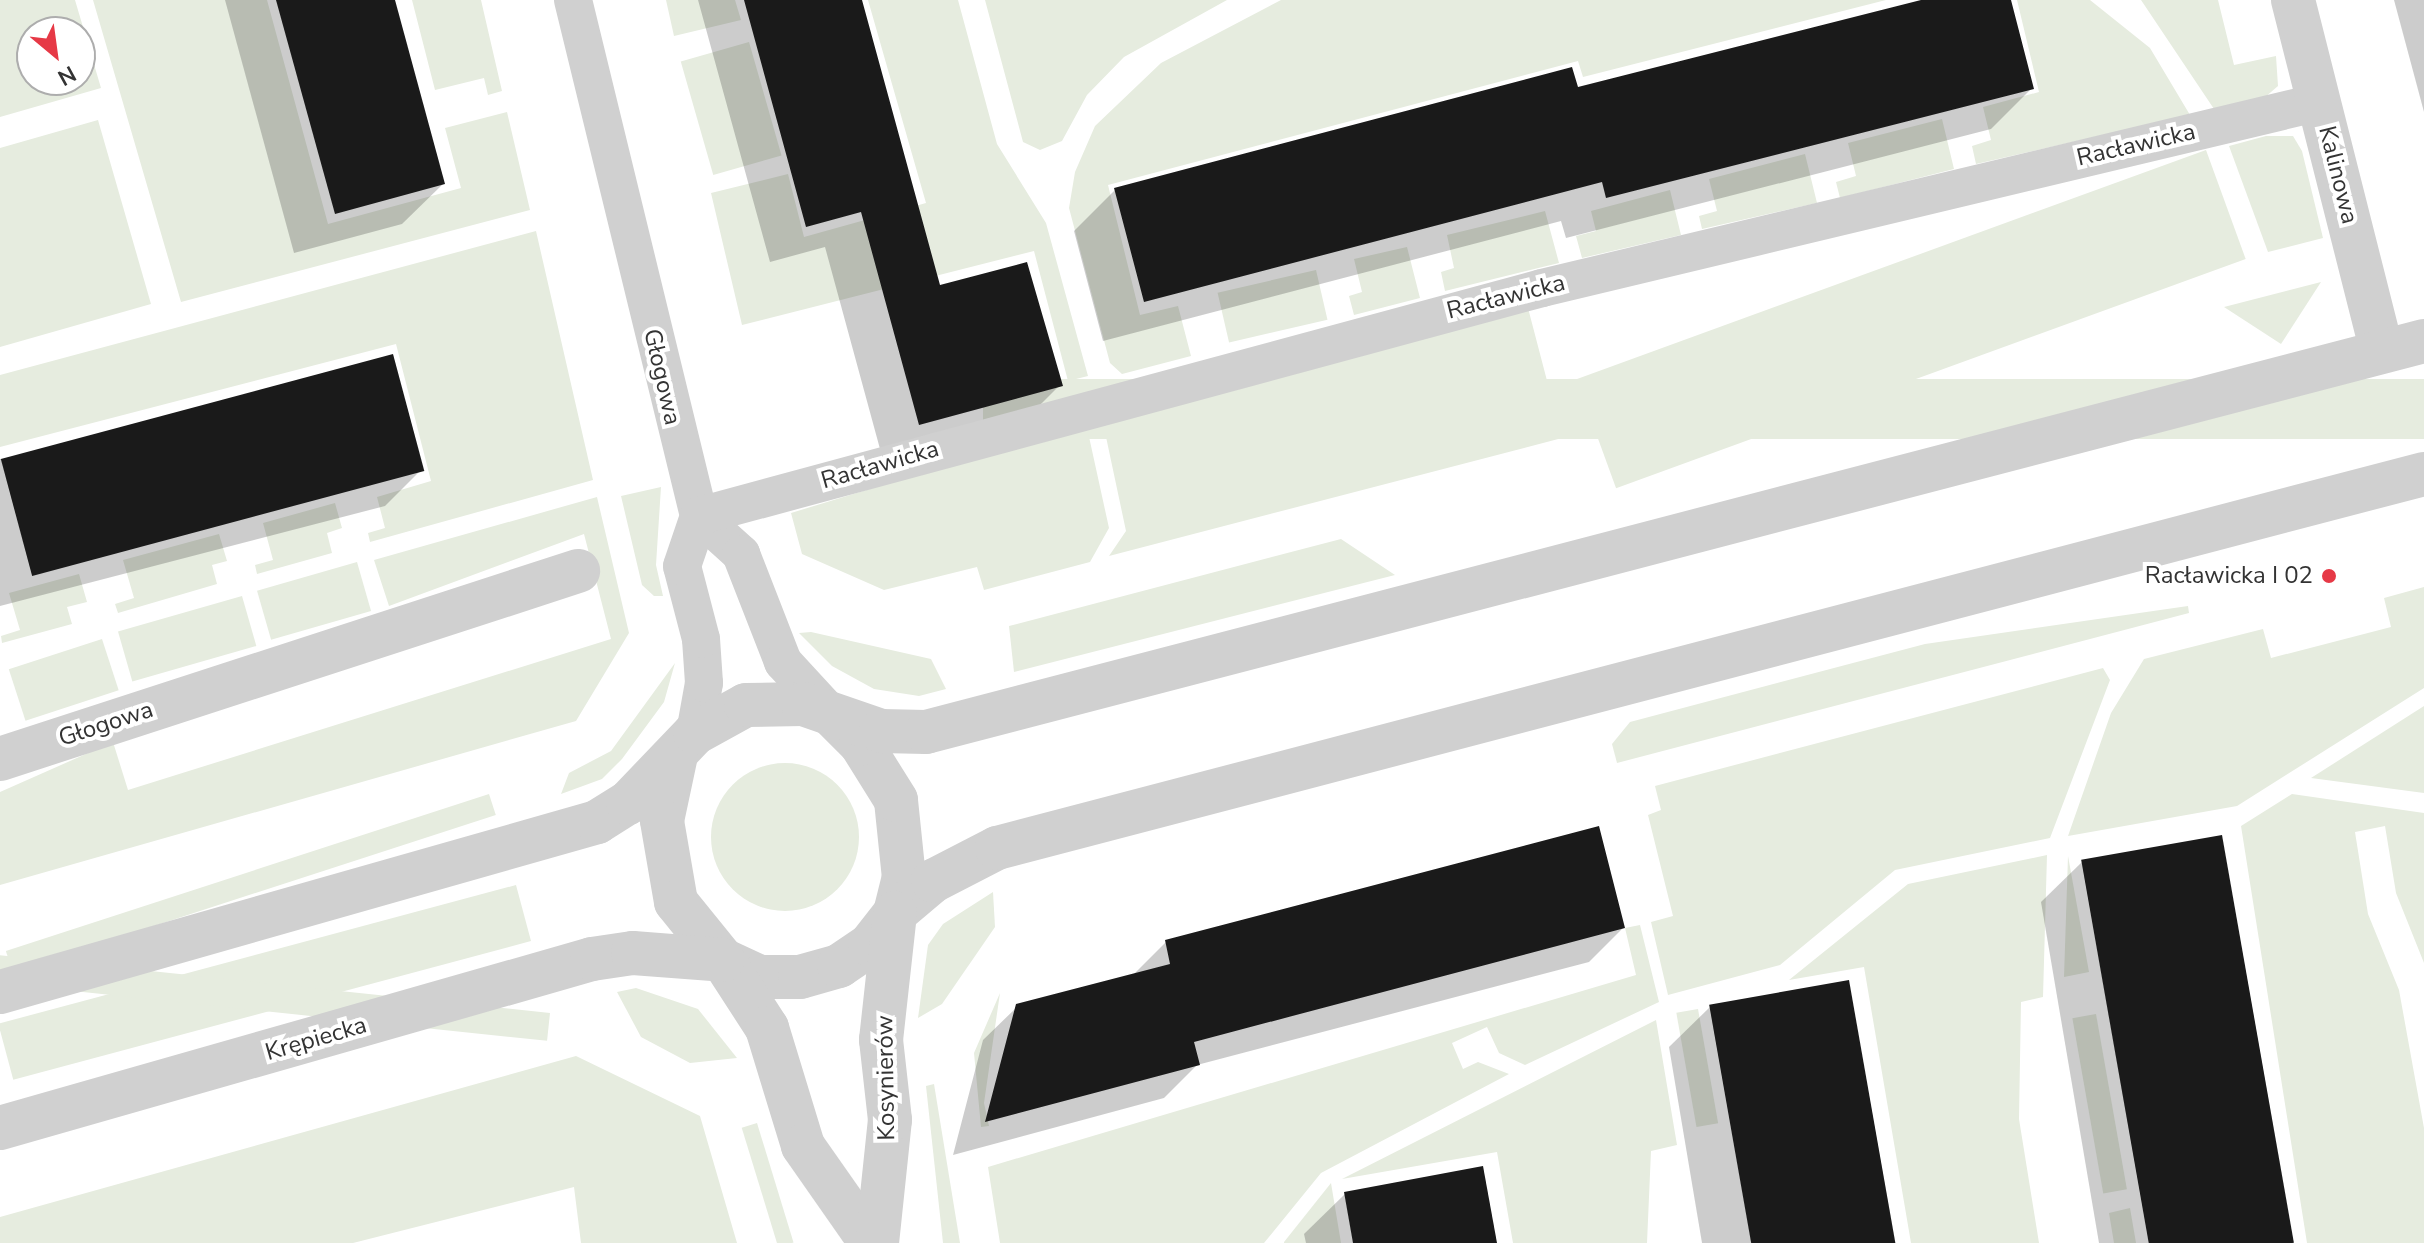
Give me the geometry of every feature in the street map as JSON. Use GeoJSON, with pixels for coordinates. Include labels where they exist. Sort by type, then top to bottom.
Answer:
{"type":"FeatureCollection","features":[{"type":"Feature","properties":{"kind":"street","name":"Kalinowa"},"geometry":{"type":"LineString","coordinates":[[2293,0],[2382,351]]}},
{"type":"Feature","properties":{"kind":"street"},"geometry":{"type":"LineString","coordinates":[[0,992],[597,822],[628,803],[685,744],[746,705],[773,701],[831,714],[881,731],[926,732],[2424,341]]}},
{"type":"Feature","properties":{"kind":"street"},"geometry":{"type":"LineString","coordinates":[[685,744],[662,821],[668,881],[689,921],[723,960],[760,977],[800,977],[849,959],[895,913],[974,857],[2424,474]]}},
{"type":"Feature","properties":{"kind":"street","name":"Głogowa"},"geometry":{"type":"LineString","coordinates":[[0,759],[578,571]]}},
{"type":"Feature","properties":{"kind":"street"},"geometry":{"type":"LineString","coordinates":[[831,714],[861,744],[896,800],[904,878],[895,913]]}},
{"type":"Feature","properties":{"kind":"street","name":"Kosynierów"},"geometry":{"type":"LineString","coordinates":[[874,1243],[890,1120],[881,1040],[895,913]]}},
{"type":"Feature","properties":{"kind":"street","name":"Krępiecka"},"geometry":{"type":"LineString","coordinates":[[0,1128],[562,967],[633,953],[723,960]]}},
{"type":"Feature","properties":{"kind":"street","name":"Kosynierów"},"geometry":{"type":"LineString","coordinates":[[723,960],[767,1028],[803,1146],[874,1243]]}},
{"type":"Feature","properties":{"kind":"lane","name":"Głogowa"},"geometry":{"type":"LineString","coordinates":[[573,0],[699,516]]}},
{"type":"Feature","properties":{"kind":"lane","name":"Racławicka"},"geometry":{"type":"LineString","coordinates":[[699,516],[1542,288],[2320,102]]}},
{"type":"Feature","properties":{"kind":"lane"},"geometry":{"type":"LineString","coordinates":[[685,744],[703,668],[682,566],[699,516],[741,554],[783,662],[831,714]]}},
{"type":"Feature","properties":{"kind":"shaded area"},"geometry":{"type":"Polygon","coordinates":[[[0,0],[75,0],[80,16],[16,16],[16,96],[73,96],[0,117],[0,0]]]}},
{"type":"Feature","properties":{"kind":"shaded area"},"geometry":{"type":"Polygon","coordinates":[[[93,0],[267,0],[328,224],[461,188],[445,128],[507,112],[530,210],[181,302],[93,0]]]}},
{"type":"Feature","properties":{"kind":"shaded area"},"geometry":{"type":"Polygon","coordinates":[[[412,0],[481,0],[502,91],[488,95],[484,78],[435,90],[412,0]]]}},
{"type":"Feature","properties":{"kind":"shaded area"},"geometry":{"type":"Polygon","coordinates":[[[666,0],[735,0],[741,20],[674,36],[666,0]]]}},
{"type":"Feature","properties":{"kind":"shaded area"},"geometry":{"type":"Polygon","coordinates":[[[868,0],[958,0],[997,144],[1046,223],[1088,376],[1068,381],[1034,251],[742,325],[711,193],[788,174],[804,237],[926,203],[868,0]]]}},
{"type":"Feature","properties":{"kind":"shaded area"},"geometry":{"type":"Polygon","coordinates":[[[985,0],[1227,0],[1124,57],[1087,95],[1062,141],[1040,150],[1023,142],[985,0]]]}},
{"type":"Feature","properties":{"kind":"shaded area"},"geometry":{"type":"Polygon","coordinates":[[[1281,0],[1886,0],[1583,77],[1578,61],[1108,185],[1140,315],[1178,306],[1191,356],[1122,374],[1110,363],[1069,208],[1075,172],[1095,126],[1161,63],[1281,0]]]}},
{"type":"Feature","properties":{"kind":"shaded area"},"geometry":{"type":"Polygon","coordinates":[[[2017,0],[2090,0],[2150,48],[2190,115],[1976,164],[1972,146],[1991,140],[1983,107],[2039,92],[2017,0]]]}},
{"type":"Feature","properties":{"kind":"shaded area"},"geometry":{"type":"Polygon","coordinates":[[[2141,0],[2218,0],[2234,65],[2276,56],[2278,86],[2264,98],[2214,109],[2141,0]]]}},
{"type":"Feature","properties":{"kind":"shaded area"},"geometry":{"type":"Polygon","coordinates":[[[749,42],[782,155],[713,175],[681,62],[749,42]]]}},
{"type":"Feature","properties":{"kind":"shaded area"},"geometry":{"type":"Polygon","coordinates":[[[96,71],[101,88],[96,89],[96,71]]]}},
{"type":"Feature","properties":{"kind":"shaded area"},"geometry":{"type":"Polygon","coordinates":[[[1942,119],[1954,169],[1840,198],[1836,182],[1856,176],[1848,143],[1942,119]]]}},
{"type":"Feature","properties":{"kind":"shaded area"},"geometry":{"type":"Polygon","coordinates":[[[98,120],[151,304],[0,347],[0,148],[98,120]]]}},
{"type":"Feature","properties":{"kind":"shaded area"},"geometry":{"type":"Polygon","coordinates":[[[2266,136],[2293,136],[2302,151],[2323,238],[2268,252],[2229,146],[2266,136]]]}},
{"type":"Feature","properties":{"kind":"shaded area"},"geometry":{"type":"Polygon","coordinates":[[[2206,150],[2246,259],[1616,488],[1576,379],[2206,150]]]}},
{"type":"Feature","properties":{"kind":"shaded area"},"geometry":{"type":"Polygon","coordinates":[[[1805,154],[1817,203],[1702,229],[1699,216],[1717,211],[1709,179],[1805,154]]]}},
{"type":"Feature","properties":{"kind":"shaded area"},"geometry":{"type":"Polygon","coordinates":[[[1670,190],[1681,235],[1582,258],[1576,236],[1596,231],[1591,211],[1670,190]]]}},
{"type":"Feature","properties":{"kind":"shaded area"},"geometry":{"type":"Polygon","coordinates":[[[1545,211],[1559,263],[1445,291],[1441,272],[1454,268],[1447,235],[1545,211]]]}},
{"type":"Feature","properties":{"kind":"shaded area"},"geometry":{"type":"Polygon","coordinates":[[[536,231],[593,480],[370,542],[368,533],[385,528],[377,497],[431,481],[396,344],[0,447],[0,375],[536,231]]]}},
{"type":"Feature","properties":{"kind":"shaded area"},"geometry":{"type":"Polygon","coordinates":[[[1407,247],[1420,298],[1354,315],[1349,296],[1362,292],[1354,259],[1407,247]]]}},
{"type":"Feature","properties":{"kind":"shaded area"},"geometry":{"type":"Polygon","coordinates":[[[1316,270],[1327,320],[1229,342],[1218,293],[1316,270]]]}},
{"type":"Feature","properties":{"kind":"shaded area"},"geometry":{"type":"Polygon","coordinates":[[[2321,282],[2281,344],[2224,307],[2321,282]]]}},
{"type":"Feature","properties":{"kind":"shaded area"},"geometry":{"type":"Polygon","coordinates":[[[1528,308],[1562,438],[1109,556],[1126,531],[1102,418],[1528,308]]]}},
{"type":"Feature","properties":{"kind":"shaded area"},"geometry":{"type":"Polygon","coordinates":[[[983,379],[2424,379],[2424,439],[983,439],[983,379]]]}},
{"type":"Feature","properties":{"kind":"shaded area"},"geometry":{"type":"Polygon","coordinates":[[[1086,423],[1109,528],[1090,562],[984,590],[977,567],[884,590],[802,554],[791,513],[1086,423]]]}},
{"type":"Feature","properties":{"kind":"shaded area"},"geometry":{"type":"Polygon","coordinates":[[[661,487],[656,565],[663,596],[654,596],[642,585],[621,496],[661,487]]]}},
{"type":"Feature","properties":{"kind":"shaded area"},"geometry":{"type":"Polygon","coordinates":[[[597,497],[629,633],[576,721],[0,885],[0,792],[113,742],[128,790],[611,639],[584,534],[389,606],[374,560],[597,497]]]}},
{"type":"Feature","properties":{"kind":"shaded area"},"geometry":{"type":"Polygon","coordinates":[[[335,503],[342,528],[327,533],[332,553],[257,574],[255,565],[273,560],[263,523],[335,503]]]}},
{"type":"Feature","properties":{"kind":"shaded area"},"geometry":{"type":"Polygon","coordinates":[[[219,534],[227,561],[212,565],[217,584],[118,613],[115,604],[134,598],[123,560],[219,534]]]}},
{"type":"Feature","properties":{"kind":"shaded area"},"geometry":{"type":"Polygon","coordinates":[[[1341,539],[1395,575],[1014,672],[1009,626],[1341,539]]]}},
{"type":"Feature","properties":{"kind":"shaded area"},"geometry":{"type":"Polygon","coordinates":[[[357,562],[371,611],[271,640],[257,591],[357,562]]]}},
{"type":"Feature","properties":{"kind":"shaded area"},"geometry":{"type":"Polygon","coordinates":[[[79,574],[87,602],[67,607],[72,624],[2,643],[1,636],[20,630],[9,593],[79,574]]]}},
{"type":"Feature","properties":{"kind":"shaded area"},"geometry":{"type":"Polygon","coordinates":[[[2424,587],[2424,688],[2237,806],[2068,836],[2111,713],[2144,659],[2263,629],[2271,658],[2391,627],[2384,598],[2424,587]]]}},
{"type":"Feature","properties":{"kind":"shaded area"},"geometry":{"type":"Polygon","coordinates":[[[242,596],[256,646],[132,682],[118,632],[242,596]]]}},
{"type":"Feature","properties":{"kind":"shaded area"},"geometry":{"type":"Polygon","coordinates":[[[2188,606],[2189,613],[1617,763],[1612,744],[1630,722],[1925,644],[2188,606]]]}},
{"type":"Feature","properties":{"kind":"shaded area"},"geometry":{"type":"Polygon","coordinates":[[[811,632],[931,659],[946,689],[919,696],[874,689],[832,666],[799,633],[811,632]]]}},
{"type":"Feature","properties":{"kind":"shaded area"},"geometry":{"type":"Polygon","coordinates":[[[102,639],[119,690],[25,721],[9,669],[102,639]]]}},
{"type":"Feature","properties":{"kind":"shaded area"},"geometry":{"type":"Polygon","coordinates":[[[675,663],[664,702],[622,759],[602,779],[561,794],[569,773],[611,751],[675,663]]]}},
{"type":"Feature","properties":{"kind":"shaded area"},"geometry":{"type":"Polygon","coordinates":[[[2103,668],[2110,680],[2050,838],[1895,870],[1780,965],[1668,995],[1651,922],[1673,916],[1648,815],[1661,810],[1655,786],[2103,668]]]}},
{"type":"Feature","properties":{"kind":"shaded area"},"geometry":{"type":"Polygon","coordinates":[[[2424,706],[2424,793],[2311,778],[2424,706]]]}},
{"type":"Feature","properties":{"kind":"shaded area"},"geometry":{"type":"Polygon","coordinates":[[[785,763],[813,769],[837,785],[853,809],[859,837],[853,865],[837,889],[813,905],[785,911],[757,905],[733,889],[717,865],[711,837],[717,809],[733,785],[757,769],[785,763]]]}},
{"type":"Feature","properties":{"kind":"shaded area"},"geometry":{"type":"Polygon","coordinates":[[[489,794],[496,815],[13,972],[6,951],[489,794]]]}},
{"type":"Feature","properties":{"kind":"shaded area"},"geometry":{"type":"Polygon","coordinates":[[[2292,794],[2424,813],[2424,963],[2396,893],[2385,826],[2355,832],[2368,914],[2399,990],[2424,1128],[2424,1243],[2307,1243],[2241,826],[2292,794]]]}},
{"type":"Feature","properties":{"kind":"shaded area"},"geometry":{"type":"Polygon","coordinates":[[[2047,855],[2043,997],[2021,1002],[2019,1119],[2039,1243],[1911,1243],[1864,967],[1789,980],[1908,884],[2047,855]]]}},
{"type":"Feature","properties":{"kind":"shaded area"},"geometry":{"type":"Polygon","coordinates":[[[2068,856],[2089,972],[2064,977],[2068,856]]]}},
{"type":"Feature","properties":{"kind":"shaded area"},"geometry":{"type":"Polygon","coordinates":[[[516,885],[531,941],[13,1080],[0,1023],[516,885]]]}},
{"type":"Feature","properties":{"kind":"shaded area"},"geometry":{"type":"Polygon","coordinates":[[[993,892],[995,927],[942,1004],[918,1018],[928,945],[943,924],[993,892]]]}},
{"type":"Feature","properties":{"kind":"shaded area"},"geometry":{"type":"Polygon","coordinates":[[[1640,925],[1659,1002],[1525,1065],[1499,1053],[1487,1027],[1452,1043],[1463,1069],[1478,1062],[1509,1074],[1321,1173],[1264,1243],[1000,1243],[988,1167],[1636,975],[1625,928],[1640,925]]]}},
{"type":"Feature","properties":{"kind":"shaded area"},"geometry":{"type":"Polygon","coordinates":[[[0,955],[550,1013],[547,1041],[0,983],[0,955]]]}},
{"type":"Feature","properties":{"kind":"shaded area"},"geometry":{"type":"Polygon","coordinates":[[[636,988],[698,1009],[737,1058],[690,1063],[641,1037],[617,992],[636,988]]]}},
{"type":"Feature","properties":{"kind":"shaded area"},"geometry":{"type":"Polygon","coordinates":[[[1000,993],[984,1103],[989,1126],[981,1127],[974,1053],[1000,993]]]}},
{"type":"Feature","properties":{"kind":"shaded area"},"geometry":{"type":"Polygon","coordinates":[[[1698,1009],[1718,1123],[1696,1127],[1676,1013],[1698,1009]]]}},
{"type":"Feature","properties":{"kind":"shaded area"},"geometry":{"type":"Polygon","coordinates":[[[2096,1014],[2127,1189],[2103,1193],[2072,1018],[2096,1014]]]}},
{"type":"Feature","properties":{"kind":"shaded area"},"geometry":{"type":"Polygon","coordinates":[[[1656,1020],[1677,1145],[1651,1151],[1647,1243],[1513,1243],[1497,1152],[1342,1179],[1656,1020]]]}},
{"type":"Feature","properties":{"kind":"shaded area"},"geometry":{"type":"Polygon","coordinates":[[[576,1056],[700,1116],[737,1243],[581,1243],[574,1187],[353,1243],[0,1243],[0,1217],[576,1056]]]}},
{"type":"Feature","properties":{"kind":"shaded area"},"geometry":{"type":"Polygon","coordinates":[[[934,1084],[960,1243],[943,1243],[926,1086],[934,1084]]]}},
{"type":"Feature","properties":{"kind":"shaded area"},"geometry":{"type":"Polygon","coordinates":[[[757,1123],[794,1243],[777,1243],[742,1128],[757,1123]]]}},
{"type":"Feature","properties":{"kind":"shaded area"},"geometry":{"type":"Polygon","coordinates":[[[1331,1183],[1341,1243],[1284,1243],[1284,1242],[1331,1183]]]}},
{"type":"Feature","properties":{"kind":"shaded area"},"geometry":{"type":"Polygon","coordinates":[[[2130,1208],[2136,1243],[2114,1243],[2109,1213],[2130,1208]]]}},
{"type":"Feature","properties":{"kind":"building"},"geometry":{"type":"Polygon","coordinates":[[[276,0],[395,0],[445,184],[335,214],[276,0]]]}},
{"type":"Feature","properties":{"kind":"building"},"geometry":{"type":"Polygon","coordinates":[[[744,0],[862,0],[940,285],[1027,262],[1063,386],[919,425],[861,212],[806,227],[744,0]]]}},
{"type":"Feature","properties":{"kind":"building"},"geometry":{"type":"Polygon","coordinates":[[[1921,0],[2011,0],[2034,89],[1606,198],[1602,182],[1144,302],[1114,188],[1572,67],[1578,87],[1921,0]]]}},
{"type":"Feature","properties":{"kind":"building"},"geometry":{"type":"Polygon","coordinates":[[[393,354],[424,471],[32,576],[1,459],[393,354]]]}},
{"type":"Feature","properties":{"kind":"building"},"geometry":{"type":"Polygon","coordinates":[[[1599,826],[1625,928],[1194,1042],[1200,1065],[985,1122],[1016,1004],[1170,964],[1165,940],[1599,826]]]}},
{"type":"Feature","properties":{"kind":"building"},"geometry":{"type":"Polygon","coordinates":[[[2222,835],[2294,1243],[2149,1243],[2081,860],[2222,835]]]}},
{"type":"Feature","properties":{"kind":"building"},"geometry":{"type":"Polygon","coordinates":[[[1849,980],[1895,1243],[1751,1243],[1709,1005],[1849,980]]]}},
{"type":"Feature","properties":{"kind":"building"},"geometry":{"type":"Polygon","coordinates":[[[1483,1166],[1497,1243],[1353,1243],[1344,1192],[1483,1166]]]}},
{"type":"Feature","properties":{"kind":"place","name":"Racławicka I 02"},"geometry":{"type":"Point","coordinates":[2329,576]}}]}
